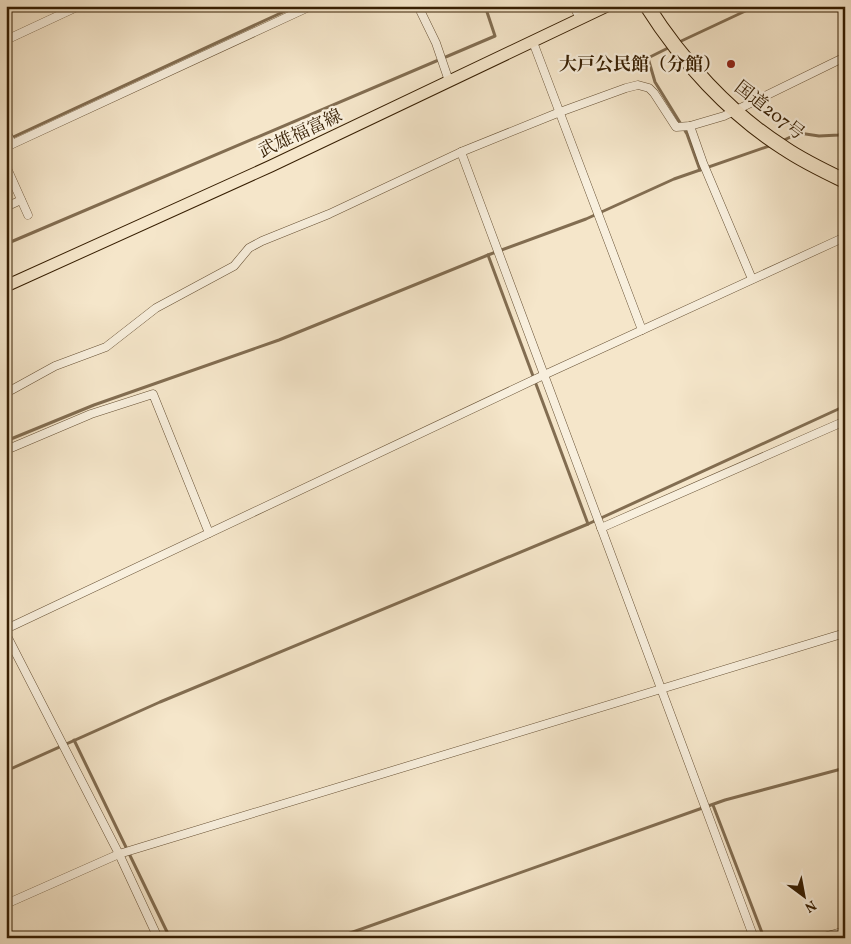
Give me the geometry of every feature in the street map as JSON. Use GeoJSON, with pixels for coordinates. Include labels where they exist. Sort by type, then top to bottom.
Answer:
{"type":"FeatureCollection","features":[{"type":"Feature","properties":{"kind":"highway","name":"国道207号"},"geometry":{"type":"LineString","coordinates":[[647,6],[674,45],[736,111],[784,148],[845,181]]}},
{"type":"Feature","properties":{"kind":"main road","name":"武雄福富線"},"geometry":{"type":"LineString","coordinates":[[6,286],[262,170],[607,6]]}},
{"type":"Feature","properties":{"kind":"street"},"geometry":{"type":"LineString","coordinates":[[6,40],[79,6]]}},
{"type":"Feature","properties":{"kind":"street"},"geometry":{"type":"LineString","coordinates":[[288,6],[291,15]]}},
{"type":"Feature","properties":{"kind":"street"},"geometry":{"type":"LineString","coordinates":[[7,132],[9,145],[311,6]]}},
{"type":"Feature","properties":{"kind":"street"},"geometry":{"type":"LineString","coordinates":[[418,6],[429,26],[449,81]]}},
{"type":"Feature","properties":{"kind":"street"},"geometry":{"type":"LineString","coordinates":[[574,6],[580,19]]}},
{"type":"Feature","properties":{"kind":"street"},"geometry":{"type":"LineString","coordinates":[[533,42],[642,330]]}},
{"type":"Feature","properties":{"kind":"street"},"geometry":{"type":"LineString","coordinates":[[6,393],[55,366],[106,347],[156,308],[234,266],[249,248],[262,241],[329,214],[461,152],[560,112],[638,85],[649,88],[654,92],[674,125],[685,127],[736,111],[845,57]]}},
{"type":"Feature","properties":{"kind":"street"},"geometry":{"type":"LineString","coordinates":[[685,127],[708,174],[752,279]]}},
{"type":"Feature","properties":{"kind":"street"},"geometry":{"type":"LineString","coordinates":[[461,152],[501,258],[538,378],[598,521],[754,938]]}},
{"type":"Feature","properties":{"kind":"street"},"geometry":{"type":"LineString","coordinates":[[6,166],[28,215]]}},
{"type":"Feature","properties":{"kind":"street"},"geometry":{"type":"LineString","coordinates":[[6,207],[21,200]]}},
{"type":"Feature","properties":{"kind":"street"},"geometry":{"type":"LineString","coordinates":[[6,629],[538,378],[845,237]]}},
{"type":"Feature","properties":{"kind":"street"},"geometry":{"type":"LineString","coordinates":[[6,450],[91,414],[153,394],[209,533]]}},
{"type":"Feature","properties":{"kind":"street"},"geometry":{"type":"LineString","coordinates":[[598,521],[845,421]]}},
{"type":"Feature","properties":{"kind":"street"},"geometry":{"type":"LineString","coordinates":[[6,634],[62,743],[125,852],[158,938]]}},
{"type":"Feature","properties":{"kind":"street"},"geometry":{"type":"LineString","coordinates":[[6,904],[125,852],[845,634]]}},
{"type":"Feature","properties":{"kind":"street"},"geometry":{"type":"LineString","coordinates":[[820,938],[845,930]]}},
{"type":"Feature","properties":{"kind":"waterway"},"geometry":{"type":"LineString","coordinates":[[11,138],[296,6]]}},
{"type":"Feature","properties":{"kind":"waterway"},"geometry":{"type":"LineString","coordinates":[[6,244],[495,36],[485,6]]}},
{"type":"Feature","properties":{"kind":"waterway"},"geometry":{"type":"LineString","coordinates":[[677,43],[756,6]]}},
{"type":"Feature","properties":{"kind":"waterway"},"geometry":{"type":"LineString","coordinates":[[672,46],[648,58],[655,82],[687,134],[700,170]]}},
{"type":"Feature","properties":{"kind":"waterway"},"geometry":{"type":"LineString","coordinates":[[782,141],[799,133],[819,136],[839,135],[845,130]]}},
{"type":"Feature","properties":{"kind":"waterway"},"geometry":{"type":"LineString","coordinates":[[6,441],[94,405],[279,340],[488,255],[586,219],[674,179],[772,145]]}},
{"type":"Feature","properties":{"kind":"waterway"},"geometry":{"type":"LineString","coordinates":[[488,255],[588,524]]}},
{"type":"Feature","properties":{"kind":"waterway"},"geometry":{"type":"LineString","coordinates":[[6,771],[160,702],[588,524],[845,406]]}},
{"type":"Feature","properties":{"kind":"waterway"},"geometry":{"type":"LineString","coordinates":[[74,740],[170,938]]}},
{"type":"Feature","properties":{"kind":"waterway"},"geometry":{"type":"LineString","coordinates":[[336,938],[725,800],[845,768]]}},
{"type":"Feature","properties":{"kind":"waterway"},"geometry":{"type":"LineString","coordinates":[[713,805],[764,938]]}},
{"type":"Feature","properties":{"kind":"place","name":"大戸公民館（分館）"},"geometry":{"type":"Point","coordinates":[731,64]}}]}
